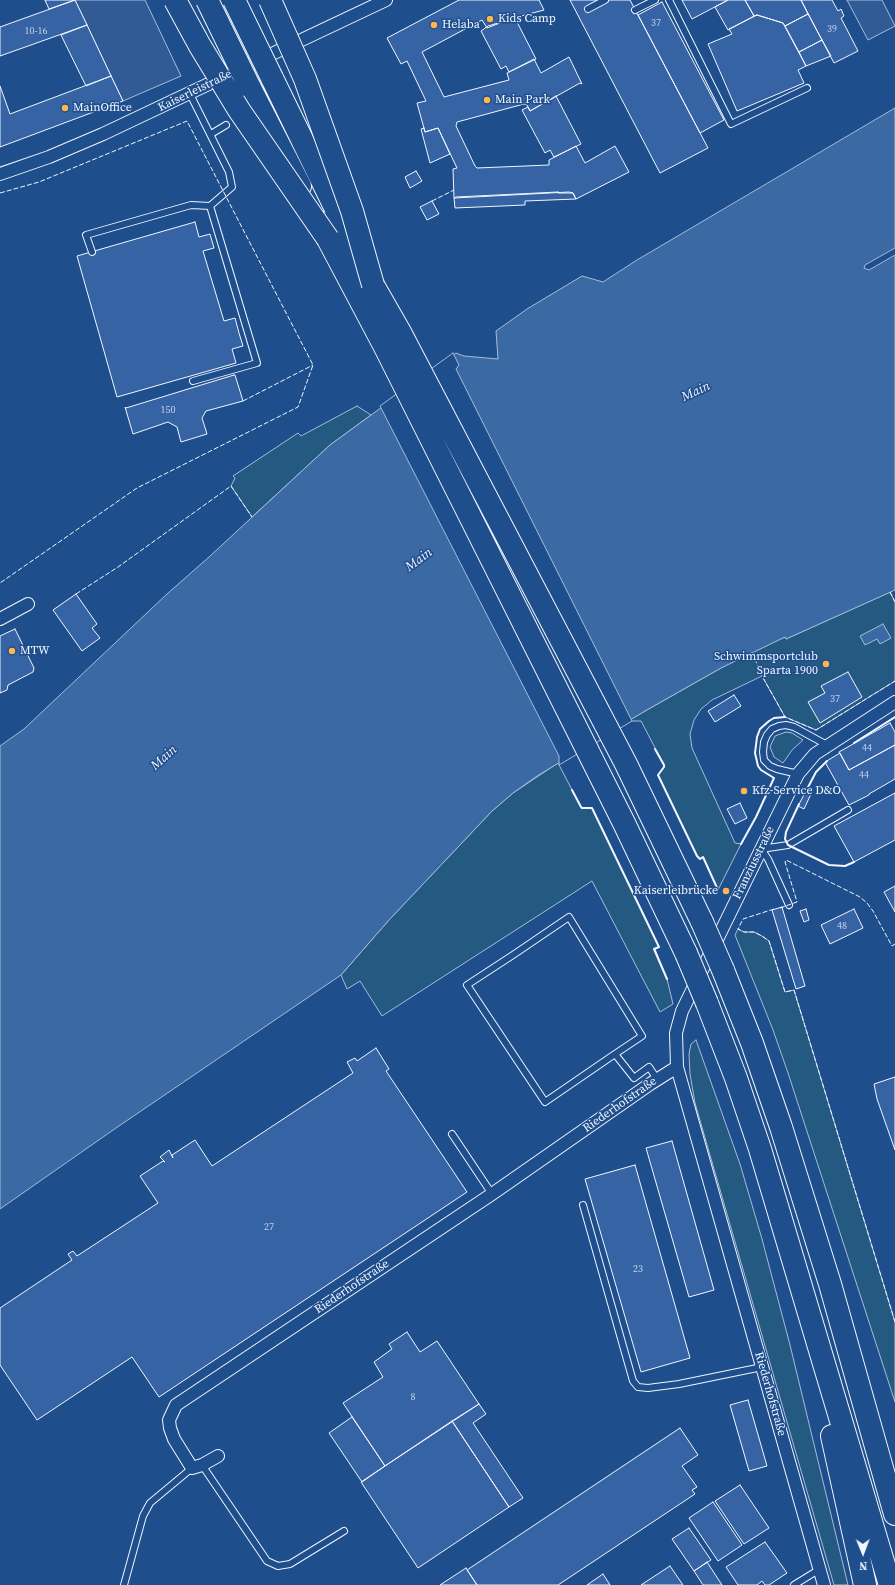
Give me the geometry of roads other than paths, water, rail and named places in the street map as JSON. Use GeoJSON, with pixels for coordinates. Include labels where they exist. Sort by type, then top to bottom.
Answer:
{"type":"FeatureCollection","features":[{"type":"Feature","properties":{"kind":"highway"},"geometry":{"type":"LineString","coordinates":[[175,0],[200,46],[239,110],[328,239]]}},
{"type":"Feature","properties":{"kind":"highway"},"geometry":{"type":"LineString","coordinates":[[207,0],[248,86],[385,347],[601,776],[654,883],[686,953],[736,1078],[760,1149],[890,1585]]}},
{"type":"Feature","properties":{"kind":"highway"},"geometry":{"type":"LineString","coordinates":[[234,0],[373,285],[405,341],[626,764],[702,922],[723,970],[752,1043],[781,1127],[830,1284],[895,1514]]}},
{"type":"Feature","properties":{"kind":"highway"},"geometry":{"type":"LineString","coordinates":[[270,0],[284,29],[310,94],[356,223],[373,285]]}},
{"type":"Feature","properties":{"kind":"highway"},"geometry":{"type":"LineString","coordinates":[[806,1303],[822,1392],[865,1585]]}},
{"type":"Feature","properties":{"kind":"highway"},"geometry":{"type":"LineString","coordinates":[[865,1407],[895,1473]]}},
{"type":"Feature","properties":{"kind":"street","name":"Kaiserleistraße"},"geometry":{"type":"LineString","coordinates":[[0,174],[49,157],[103,134],[386,0]]}},
{"type":"Feature","properties":{"kind":"street"},"geometry":{"type":"LineString","coordinates":[[0,619],[28,604]]}},
{"type":"Feature","properties":{"kind":"street","name":"Franziusstraße"},"geometry":{"type":"LineString","coordinates":[[677,1067],[676,1033],[682,1011],[798,774],[815,754],[826,745],[895,702]]}},
{"type":"Feature","properties":{"kind":"street","name":"Riederhofstraße"},"geometry":{"type":"LineString","coordinates":[[197,1466],[174,1439],[170,1428],[169,1420],[176,1405],[492,1194],[657,1079],[677,1067],[824,1585]]}},
{"type":"Feature","properties":{"kind":"street"},"geometry":{"type":"LineString","coordinates":[[197,1466],[218,1456]]}},
{"type":"Feature","properties":{"kind":"lane"},"geometry":{"type":"LineString","coordinates":[[588,9],[606,0]]}},
{"type":"Feature","properties":{"kind":"lane"},"geometry":{"type":"LineString","coordinates":[[635,10],[655,0]]}},
{"type":"Feature","properties":{"kind":"lane"},"geometry":{"type":"LineString","coordinates":[[669,0],[731,124],[807,88]]}},
{"type":"Feature","properties":{"kind":"lane"},"geometry":{"type":"LineString","coordinates":[[92,252],[86,234],[191,205],[210,206],[232,187],[229,172],[190,94]]}},
{"type":"Feature","properties":{"kind":"lane"},"geometry":{"type":"LineString","coordinates":[[211,134],[226,125]]}},
{"type":"Feature","properties":{"kind":"lane"},"geometry":{"type":"LineString","coordinates":[[193,381],[257,363],[210,206]]}},
{"type":"Feature","properties":{"kind":"lane"},"geometry":{"type":"LineString","coordinates":[[798,774],[777,769],[770,766],[764,760],[764,742],[772,729],[786,725],[794,727],[826,745]]}},
{"type":"Feature","properties":{"kind":"lane"},"geometry":{"type":"LineString","coordinates":[[790,905],[768,859],[761,849],[788,845],[848,810]]}},
{"type":"Feature","properties":{"kind":"lane"},"geometry":{"type":"LineString","coordinates":[[569,916],[642,1036],[615,1054],[545,1102],[467,985],[569,916]]}},
{"type":"Feature","properties":{"kind":"lane"},"geometry":{"type":"LineString","coordinates":[[615,1054],[634,1078],[649,1067],[657,1079]]}},
{"type":"Feature","properties":{"kind":"lane"},"geometry":{"type":"LineString","coordinates":[[452,1134],[492,1194]]}},
{"type":"Feature","properties":{"kind":"lane"},"geometry":{"type":"LineString","coordinates":[[583,1205],[633,1381],[638,1387],[648,1388],[678,1384],[762,1367]]}},
{"type":"Feature","properties":{"kind":"lane"},"geometry":{"type":"LineString","coordinates":[[124,1585],[143,1516],[150,1503],[197,1466],[267,1561],[278,1566],[290,1564],[344,1531]]}},
{"type":"Feature","properties":{"kind":"lane"},"geometry":{"type":"LineString","coordinates":[[794,1585],[820,1569]]}},
{"type":"Feature","properties":{"kind":"water","name":"Main"},"geometry":{"type":"Polygon","coordinates":[[[895,108],[895,248],[865,265],[864,268],[869,270],[895,255],[895,590],[786,639],[785,637],[721,668],[645,711],[537,776],[513,793],[492,811],[389,920],[341,975],[0,1209],[0,746],[24,729],[167,594],[330,445],[456,353],[464,356],[498,359],[496,331],[527,309],[582,276],[603,282],[637,260],[895,108]]]}},
{"type":"Feature","properties":{"kind":"water"},"geometry":{"type":"Polygon","coordinates":[[[883,624],[891,638],[880,644],[877,639],[865,645],[860,636],[883,624]]]}},
{"type":"Feature","properties":{"kind":"place","name":"Kids Camp"},"geometry":{"type":"Point","coordinates":[490,19]}},
{"type":"Feature","properties":{"kind":"place","name":"Helaba"},"geometry":{"type":"Point","coordinates":[434,25]}},
{"type":"Feature","properties":{"kind":"place","name":"Main Park"},"geometry":{"type":"Point","coordinates":[487,100]}},
{"type":"Feature","properties":{"kind":"place","name":"MainOffice"},"geometry":{"type":"Point","coordinates":[65,108]}},
{"type":"Feature","properties":{"kind":"place","name":"MTW"},"geometry":{"type":"Point","coordinates":[12,651]}},
{"type":"Feature","properties":{"kind":"place","name":"Schwimmsportclub Sparta 1900"},"geometry":{"type":"Point","coordinates":[826,664]}},
{"type":"Feature","properties":{"kind":"place","name":"Kfz-Service D&O"},"geometry":{"type":"Point","coordinates":[744,791]}},
{"type":"Feature","properties":{"kind":"place","name":"Kaiserleibrücke"},"geometry":{"type":"Point","coordinates":[726,891]}}]}
